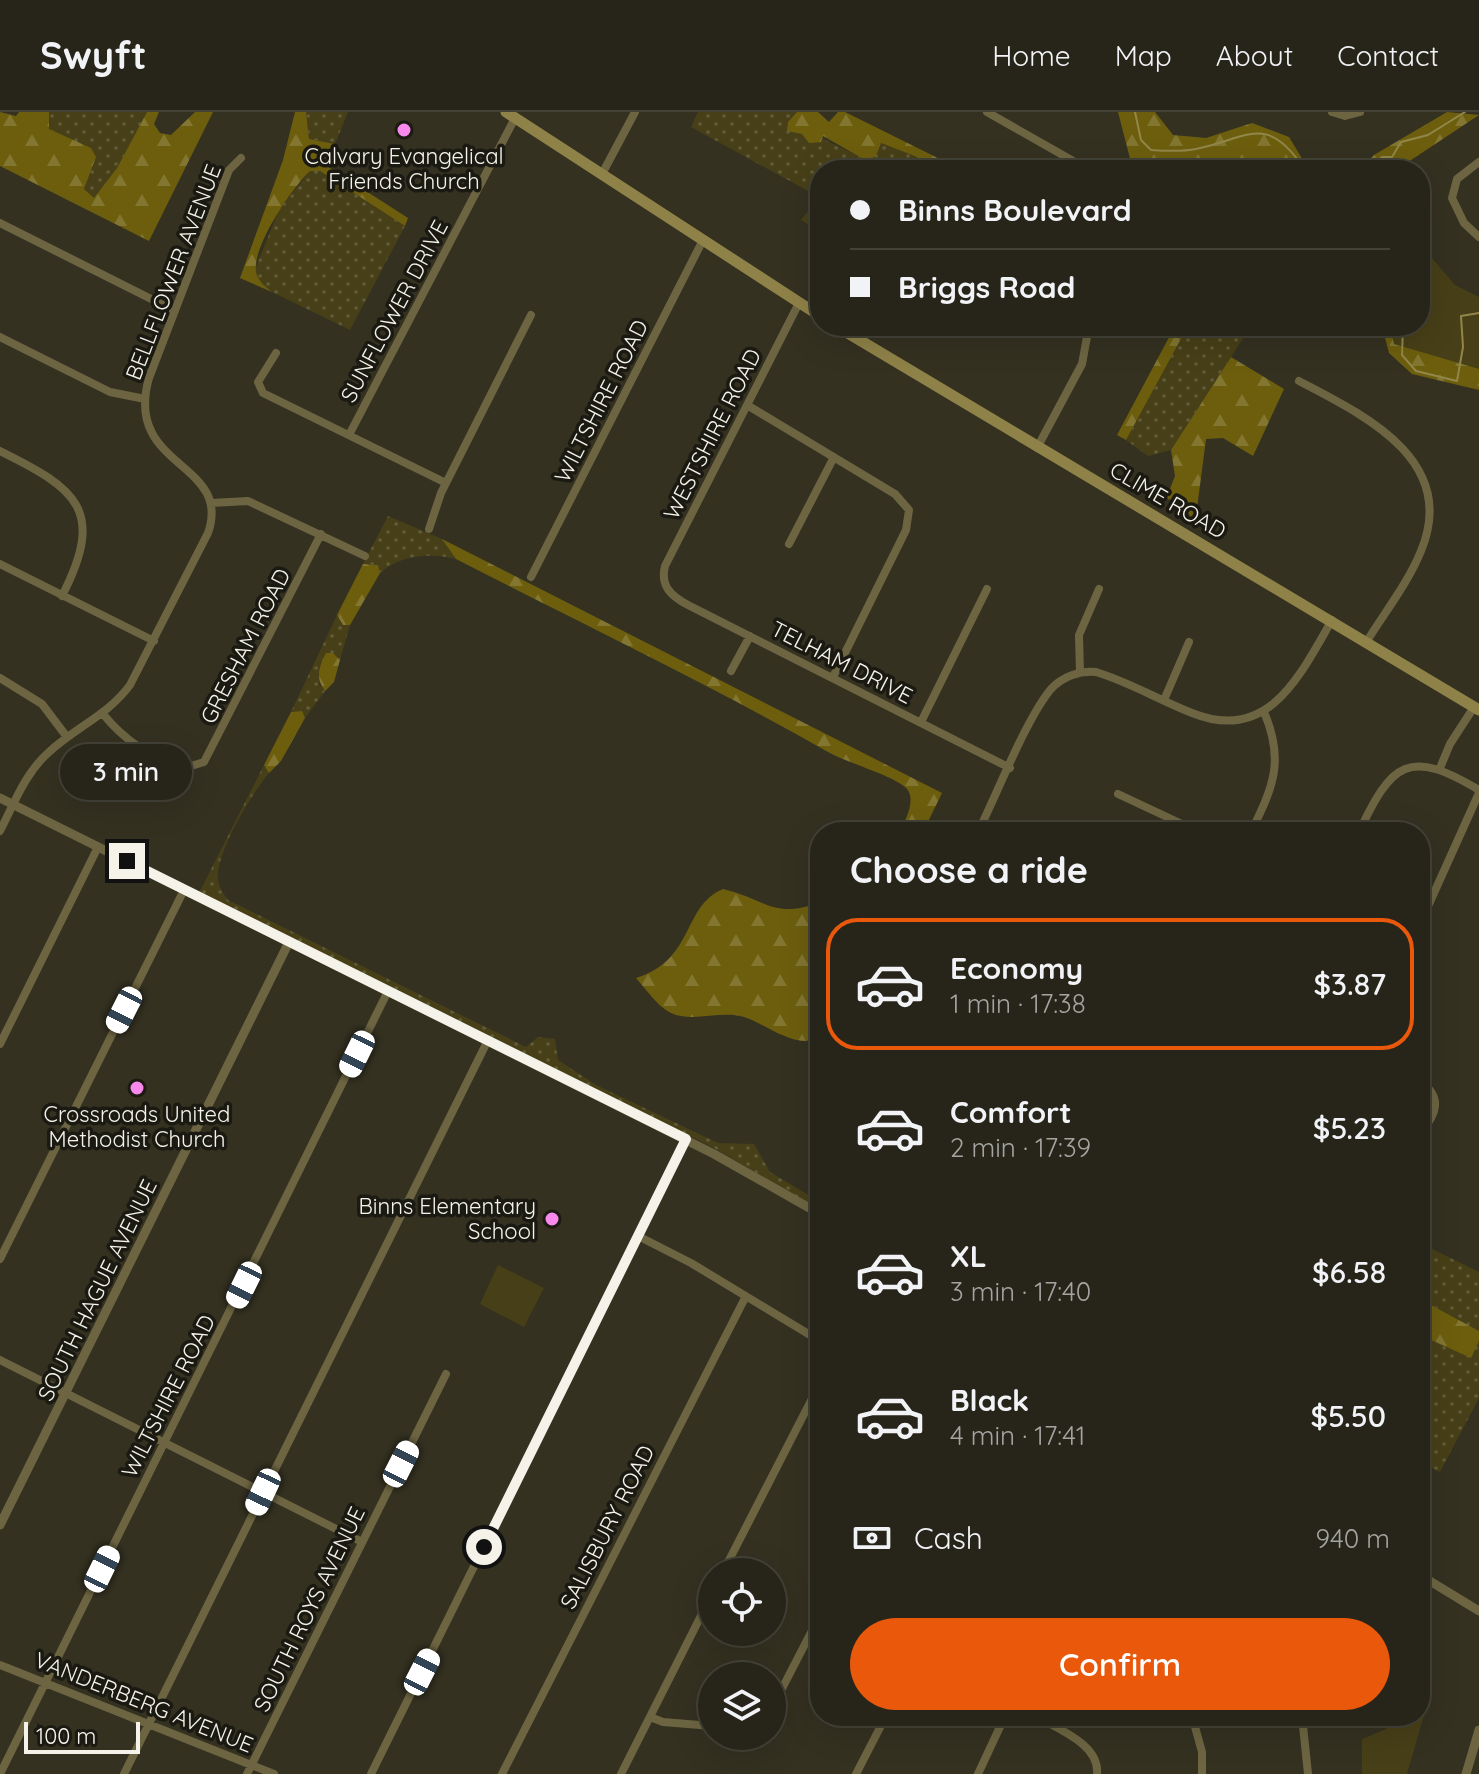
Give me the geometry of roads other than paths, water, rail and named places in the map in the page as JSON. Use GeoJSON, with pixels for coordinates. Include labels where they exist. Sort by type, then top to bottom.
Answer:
{"type":"FeatureCollection","features":[{"type":"Feature","properties":{"kind":"main road"},"geometry":{"type":"LineString","coordinates":[[511,115],[810,310]]}},
{"type":"Feature","properties":{"kind":"main road","name":"CLIME ROAD"},"geometry":{"type":"LineString","coordinates":[[852,336],[1477,709]]}},
{"type":"Feature","properties":{"kind":"street"},"geometry":{"type":"LineString","coordinates":[[602,174],[635,112]]}},
{"type":"Feature","properties":{"kind":"street"},"geometry":{"type":"LineString","coordinates":[[987,112],[1071,160]]}},
{"type":"Feature","properties":{"kind":"street"},"geometry":{"type":"LineString","coordinates":[[1332,112],[1345,116],[1360,112]]}},
{"type":"Feature","properties":{"kind":"street","name":"SUNFLOWER DRIVE"},"geometry":{"type":"LineString","coordinates":[[349,435],[511,115]]}},
{"type":"Feature","properties":{"kind":"street","name":"BELLFLOWER AVENUE"},"geometry":{"type":"LineString","coordinates":[[211,503],[199,479],[155,443],[146,424],[145,399],[229,170],[241,158]]}},
{"type":"Feature","properties":{"kind":"street"},"geometry":{"type":"LineString","coordinates":[[1479,162],[1457,179],[1453,193],[1458,212],[1479,237]]}},
{"type":"Feature","properties":{"kind":"street"},"geometry":{"type":"LineString","coordinates":[[0,223],[175,311]]}},
{"type":"Feature","properties":{"kind":"street","name":"WILTSHIRE ROAD"},"geometry":{"type":"LineString","coordinates":[[531,577],[703,240]]}},
{"type":"Feature","properties":{"kind":"street","name":"WESTSHIRE ROAD"},"geometry":{"type":"LineString","coordinates":[[664,583],[665,566],[799,303]]}},
{"type":"Feature","properties":{"kind":"street"},"geometry":{"type":"LineString","coordinates":[[429,529],[446,483],[531,315]]}},
{"type":"Feature","properties":{"kind":"street"},"geometry":{"type":"LineString","coordinates":[[1037,448],[1082,364],[1087,336]]}},
{"type":"Feature","properties":{"kind":"street"},"geometry":{"type":"LineString","coordinates":[[0,337],[110,392],[145,399]]}},
{"type":"Feature","properties":{"kind":"street"},"geometry":{"type":"LineString","coordinates":[[276,353],[258,382],[263,393],[446,483]]}},
{"type":"Feature","properties":{"kind":"street"},"geometry":{"type":"LineString","coordinates":[[1299,381],[1392,436],[1412,458],[1426,490],[1429,521],[1423,548],[1367,641]]}},
{"type":"Feature","properties":{"kind":"street"},"geometry":{"type":"LineString","coordinates":[[747,405],[895,494],[909,510],[906,530],[833,677]]}},
{"type":"Feature","properties":{"kind":"street"},"geometry":{"type":"LineString","coordinates":[[0,451],[60,484],[78,509],[83,531],[81,553],[62,596]]}},
{"type":"Feature","properties":{"kind":"street"},"geometry":{"type":"LineString","coordinates":[[789,544],[834,457]]}},
{"type":"Feature","properties":{"kind":"street"},"geometry":{"type":"LineString","coordinates":[[0,831],[37,764],[67,737],[103,714],[130,685],[208,533],[211,503],[248,501],[365,556]]}},
{"type":"Feature","properties":{"kind":"street","name":"GRESHAM ROAD"},"geometry":{"type":"LineString","coordinates":[[103,714],[115,730],[145,751],[176,766],[195,767],[211,754],[321,534]]}},
{"type":"Feature","properties":{"kind":"street"},"geometry":{"type":"LineString","coordinates":[[0,564],[154,641]]}},
{"type":"Feature","properties":{"kind":"street","name":"TELHAM DRIVE"},"geometry":{"type":"LineString","coordinates":[[664,583],[679,600],[1010,768]]}},
{"type":"Feature","properties":{"kind":"street"},"geometry":{"type":"LineString","coordinates":[[921,722],[987,589]]}},
{"type":"Feature","properties":{"kind":"street"},"geometry":{"type":"LineString","coordinates":[[1080,673],[1079,635],[1099,589]]}},
{"type":"Feature","properties":{"kind":"street"},"geometry":{"type":"LineString","coordinates":[[983,822],[1051,690],[1080,673],[1102,674],[1213,719],[1264,712],[1298,679],[1332,620]]}},
{"type":"Feature","properties":{"kind":"street"},"geometry":{"type":"LineString","coordinates":[[731,671],[750,636]]}},
{"type":"Feature","properties":{"kind":"street"},"geometry":{"type":"LineString","coordinates":[[1164,700],[1189,642]]}},
{"type":"Feature","properties":{"kind":"street"},"geometry":{"type":"LineString","coordinates":[[0,678],[42,704],[67,737]]}},
{"type":"Feature","properties":{"kind":"street"},"geometry":{"type":"LineString","coordinates":[[1440,768],[1450,744],[1477,709]]}},
{"type":"Feature","properties":{"kind":"street"},"geometry":{"type":"LineString","coordinates":[[1256,822],[1271,791],[1277,758],[1264,712]]}},
{"type":"Feature","properties":{"kind":"street"},"geometry":{"type":"LineString","coordinates":[[1364,822],[1386,781],[1416,766],[1440,768],[1479,791],[1430,901]]}},
{"type":"Feature","properties":{"kind":"street"},"geometry":{"type":"LineString","coordinates":[[1118,794],[1178,822]]}},
{"type":"Feature","properties":{"kind":"street"},"geometry":{"type":"LineString","coordinates":[[0,798],[686,1139],[810,1208]]}},
{"type":"Feature","properties":{"kind":"street"},"geometry":{"type":"LineString","coordinates":[[0,1044],[98,847]]}},
{"type":"Feature","properties":{"kind":"street"},"geometry":{"type":"LineString","coordinates":[[0,1259],[184,890]]}},
{"type":"Feature","properties":{"kind":"street","name":"SOUTH HAGUE AVENUE"},"geometry":{"type":"LineString","coordinates":[[0,1525],[289,942]]}},
{"type":"Feature","properties":{"kind":"street","name":"WILTSHIRE ROAD"},"geometry":{"type":"LineString","coordinates":[[0,1774],[388,991]]}},
{"type":"Feature","properties":{"kind":"street"},"geometry":{"type":"LineString","coordinates":[[124,1774],[488,1040]]}},
{"type":"Feature","properties":{"kind":"street"},"geometry":{"type":"LineString","coordinates":[[1430,1090],[1437,1103],[1430,1120]]}},
{"type":"Feature","properties":{"kind":"street"},"geometry":{"type":"LineString","coordinates":[[371,1774],[686,1139]]}},
{"type":"Feature","properties":{"kind":"street"},"geometry":{"type":"LineString","coordinates":[[638,1236],[810,1335]]}},
{"type":"Feature","properties":{"kind":"street","name":"SALISBURY ROAD"},"geometry":{"type":"LineString","coordinates":[[502,1774],[746,1296]]}},
{"type":"Feature","properties":{"kind":"street"},"geometry":{"type":"LineString","coordinates":[[0,1360],[362,1542]]}},
{"type":"Feature","properties":{"kind":"street","name":"SOUTH ROYS AVENUE"},"geometry":{"type":"LineString","coordinates":[[247,1774],[446,1374]]}},
{"type":"Feature","properties":{"kind":"street"},"geometry":{"type":"LineString","coordinates":[[730,1558],[810,1402]]}},
{"type":"Feature","properties":{"kind":"street"},"geometry":{"type":"LineString","coordinates":[[1430,1581],[1479,1611]]}},
{"type":"Feature","properties":{"kind":"street"},"geometry":{"type":"LineString","coordinates":[[621,1774],[698,1622]]}},
{"type":"Feature","properties":{"kind":"street"},"geometry":{"type":"LineString","coordinates":[[786,1681],[810,1634]]}},
{"type":"Feature","properties":{"kind":"street","name":"VANDERBERG AVENUE"},"geometry":{"type":"LineString","coordinates":[[0,1665],[274,1774]]}},
{"type":"Feature","properties":{"kind":"street"},"geometry":{"type":"LineString","coordinates":[[650,1717],[663,1722],[698,1725]]}},
{"type":"Feature","properties":{"kind":"street"},"geometry":{"type":"LineString","coordinates":[[856,1774],[881,1726]]}},
{"type":"Feature","properties":{"kind":"street"},"geometry":{"type":"LineString","coordinates":[[978,1774],[1000,1726]]}},
{"type":"Feature","properties":{"kind":"street"},"geometry":{"type":"LineString","coordinates":[[1052,1726],[1082,1744],[1097,1762],[1097,1774]]}},
{"type":"Feature","properties":{"kind":"street"},"geometry":{"type":"LineString","coordinates":[[1195,1726],[1202,1752],[1202,1774]]}},
{"type":"Feature","properties":{"kind":"street"},"geometry":{"type":"LineString","coordinates":[[1303,1726],[1308,1774]]}},
{"type":"Feature","properties":{"kind":"street"},"geometry":{"type":"LineString","coordinates":[[1466,1774],[1479,1733]]}},
{"type":"Feature","properties":{"kind":"waterway"},"geometry":{"type":"LineString","coordinates":[[1135,112],[1141,140],[1151,150],[1190,150],[1256,134],[1268,135],[1279,141],[1298,160]]}},
{"type":"Feature","properties":{"kind":"waterway"},"geometry":{"type":"LineString","coordinates":[[1378,160],[1392,157],[1401,142],[1428,135],[1465,112]]}},
{"type":"Feature","properties":{"kind":"waterway"},"geometry":{"type":"LineString","coordinates":[[1403,336],[1402,355],[1416,371],[1457,381],[1463,347],[1461,316],[1479,313]]}},
{"type":"Feature","properties":{"kind":"place","name":"Calvary Evangelical Friends Church"},"geometry":{"type":"Point","coordinates":[404,130]}},
{"type":"Feature","properties":{"kind":"place","name":"Crossroads United Methodist Church"},"geometry":{"type":"Point","coordinates":[137,1088]}},
{"type":"Feature","properties":{"kind":"place","name":"Binns Elementary School"},"geometry":{"type":"Point","coordinates":[552,1219]}}]}
